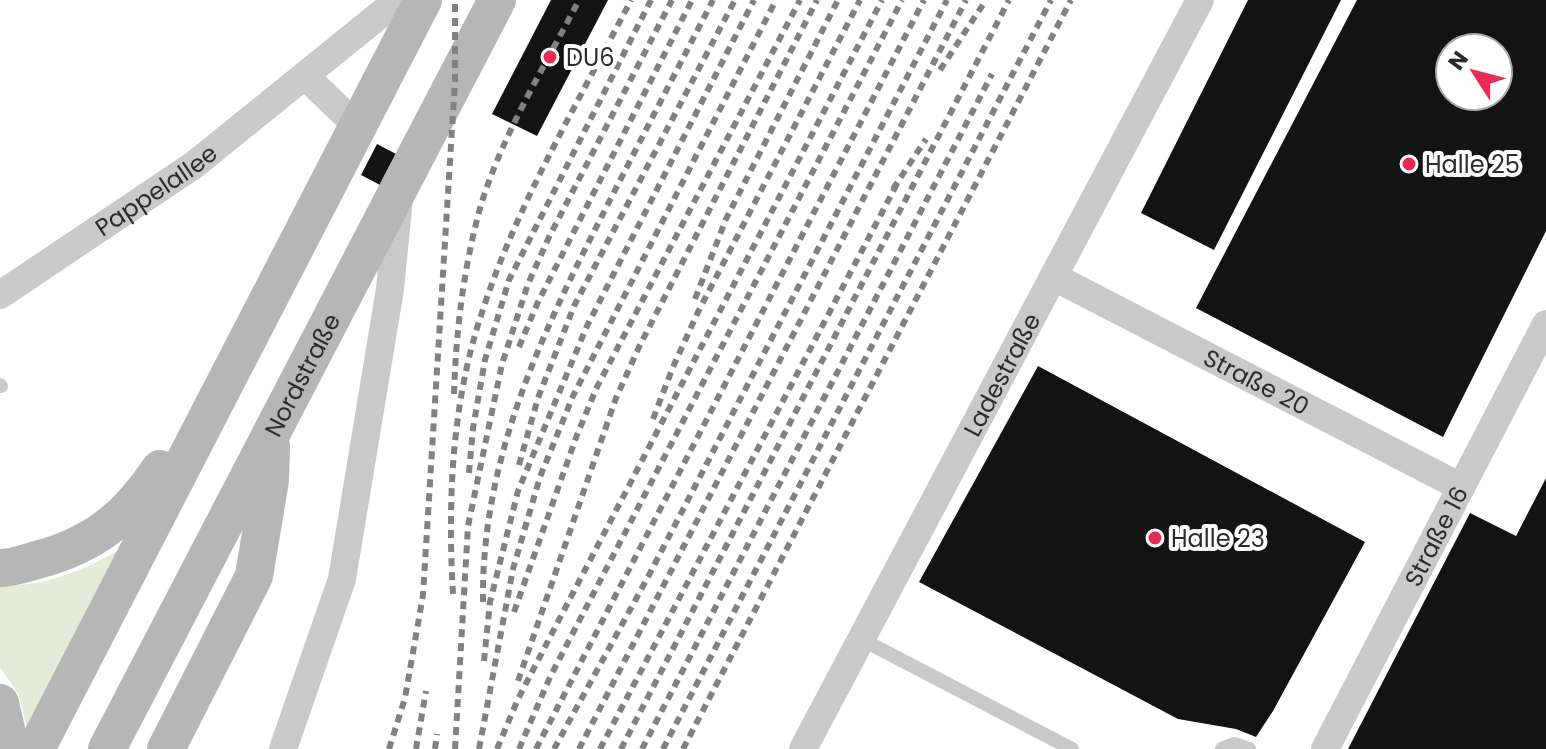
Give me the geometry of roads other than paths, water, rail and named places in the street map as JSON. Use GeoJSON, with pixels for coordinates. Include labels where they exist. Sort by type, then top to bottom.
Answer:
{"type":"FeatureCollection","features":[{"type":"Feature","properties":{"kind":"street","name":"Pappelallee"},"geometry":{"type":"LineString","coordinates":[[0,295],[194,165],[398,0]]}},
{"type":"Feature","properties":{"kind":"street"},"geometry":{"type":"LineString","coordinates":[[36,749],[423,0]]}},
{"type":"Feature","properties":{"kind":"street","name":"Nordstraße"},"geometry":{"type":"LineString","coordinates":[[107,749],[497,0]]}},
{"type":"Feature","properties":{"kind":"street","name":"Ladestraße"},"geometry":{"type":"LineString","coordinates":[[803,749],[1200,0]]}},
{"type":"Feature","properties":{"kind":"street"},"geometry":{"type":"LineString","coordinates":[[305,76],[357,126]]}},
{"type":"Feature","properties":{"kind":"street"},"geometry":{"type":"LineString","coordinates":[[283,749],[342,579],[390,289],[400,185]]}},
{"type":"Feature","properties":{"kind":"street","name":"Straße 20"},"geometry":{"type":"LineString","coordinates":[[1054,277],[1461,487]]}},
{"type":"Feature","properties":{"kind":"street","name":"Straße 16"},"geometry":{"type":"LineString","coordinates":[[1325,749],[1546,324]]}},
{"type":"Feature","properties":{"kind":"street"},"geometry":{"type":"LineString","coordinates":[[0,568],[68,551],[120,520],[145,491],[240,351]]}},
{"type":"Feature","properties":{"kind":"street"},"geometry":{"type":"LineString","coordinates":[[166,749],[254,576],[270,480],[271,433]]}},
{"type":"Feature","properties":{"kind":"street"},"geometry":{"type":"LineString","coordinates":[[0,703],[8,738],[7,749]]}},
{"type":"Feature","properties":{"kind":"lane"},"geometry":{"type":"LineString","coordinates":[[861,639],[1072,749]]}},
{"type":"Feature","properties":{"kind":"lane"},"geometry":{"type":"LineString","coordinates":[[1222,749],[1234,744],[1249,749]]}},
{"type":"Feature","properties":{"kind":"railway"},"geometry":{"type":"LineString","coordinates":[[389,749],[405,698],[423,595],[455,81],[455,0]]}},
{"type":"Feature","properties":{"kind":"railway"},"geometry":{"type":"LineString","coordinates":[[454,394],[461,302],[479,212],[510,131],[579,0]]}},
{"type":"Feature","properties":{"kind":"railway"},"geometry":{"type":"LineString","coordinates":[[453,594],[453,464],[461,399],[475,335],[489,291],[525,206],[631,0]]}},
{"type":"Feature","properties":{"kind":"railway"},"geometry":{"type":"LineString","coordinates":[[469,473],[485,360],[509,280],[651,0]]}},
{"type":"Feature","properties":{"kind":"railway"},"geometry":{"type":"LineString","coordinates":[[455,749],[468,526],[502,364],[528,284],[549,237],[672,0]]}},
{"type":"Feature","properties":{"kind":"railway"},"geometry":{"type":"LineString","coordinates":[[519,347],[538,302],[692,0]]}},
{"type":"Feature","properties":{"kind":"railway"},"geometry":{"type":"LineString","coordinates":[[483,602],[485,549],[493,497],[504,446],[520,397],[560,300],[713,0]]}},
{"type":"Feature","properties":{"kind":"railway"},"geometry":{"type":"LineString","coordinates":[[519,465],[538,398],[574,306],[735,0]]}},
{"type":"Feature","properties":{"kind":"railway"},"geometry":{"type":"LineString","coordinates":[[484,661],[490,602],[518,491],[587,326],[754,0]]}},
{"type":"Feature","properties":{"kind":"railway"},"geometry":{"type":"LineString","coordinates":[[479,749],[513,569],[540,477],[573,396],[776,0]]}},
{"type":"Feature","properties":{"kind":"railway"},"geometry":{"type":"LineString","coordinates":[[514,612],[597,387],[800,0]]}},
{"type":"Feature","properties":{"kind":"railway"},"geometry":{"type":"LineString","coordinates":[[518,681],[616,398],[639,347],[817,0]]}},
{"type":"Feature","properties":{"kind":"railway"},"geometry":{"type":"LineString","coordinates":[[695,299],[726,219],[838,0]]}},
{"type":"Feature","properties":{"kind":"railway"},"geometry":{"type":"LineString","coordinates":[[653,419],[698,312],[860,0]]}},
{"type":"Feature","properties":{"kind":"railway"},"geometry":{"type":"LineString","coordinates":[[497,749],[518,699],[882,0]]}},
{"type":"Feature","properties":{"kind":"railway"},"geometry":{"type":"LineString","coordinates":[[519,749],[550,677],[902,0]]}},
{"type":"Feature","properties":{"kind":"railway"},"geometry":{"type":"LineString","coordinates":[[536,749],[924,0]]}},
{"type":"Feature","properties":{"kind":"railway"},"geometry":{"type":"LineString","coordinates":[[554,749],[648,577],[947,0]]}},
{"type":"Feature","properties":{"kind":"railway"},"geometry":{"type":"LineString","coordinates":[[579,749],[966,0]]}},
{"type":"Feature","properties":{"kind":"railway"},"geometry":{"type":"LineString","coordinates":[[940,70],[986,0]]}},
{"type":"Feature","properties":{"kind":"railway"},"geometry":{"type":"LineString","coordinates":[[621,749],[1009,0]]}},
{"type":"Feature","properties":{"kind":"railway"},"geometry":{"type":"LineString","coordinates":[[663,749],[1051,0]]}},
{"type":"Feature","properties":{"kind":"railway"},"geometry":{"type":"LineString","coordinates":[[683,749],[1071,0]]}},
{"type":"Feature","properties":{"kind":"railway"},"geometry":{"type":"LineString","coordinates":[[642,749],[992,74]]}},
{"type":"Feature","properties":{"kind":"railway"},"geometry":{"type":"LineString","coordinates":[[893,189],[926,139]]}},
{"type":"Feature","properties":{"kind":"railway"},"geometry":{"type":"LineString","coordinates":[[600,749],[899,180]]}},
{"type":"Feature","properties":{"kind":"railway"},"geometry":{"type":"LineString","coordinates":[[416,749],[426,691]]}},
{"type":"Feature","properties":{"kind":"railway"},"geometry":{"type":"LineString","coordinates":[[435,749],[437,734]]}},
{"type":"Feature","properties":{"kind":"place","name":"DU6"},"geometry":{"type":"Point","coordinates":[550,57]}},
{"type":"Feature","properties":{"kind":"place","name":"Halle 25"},"geometry":{"type":"Point","coordinates":[1409,164]}},
{"type":"Feature","properties":{"kind":"place","name":"Halle 23"},"geometry":{"type":"Point","coordinates":[1155,538]}}]}
